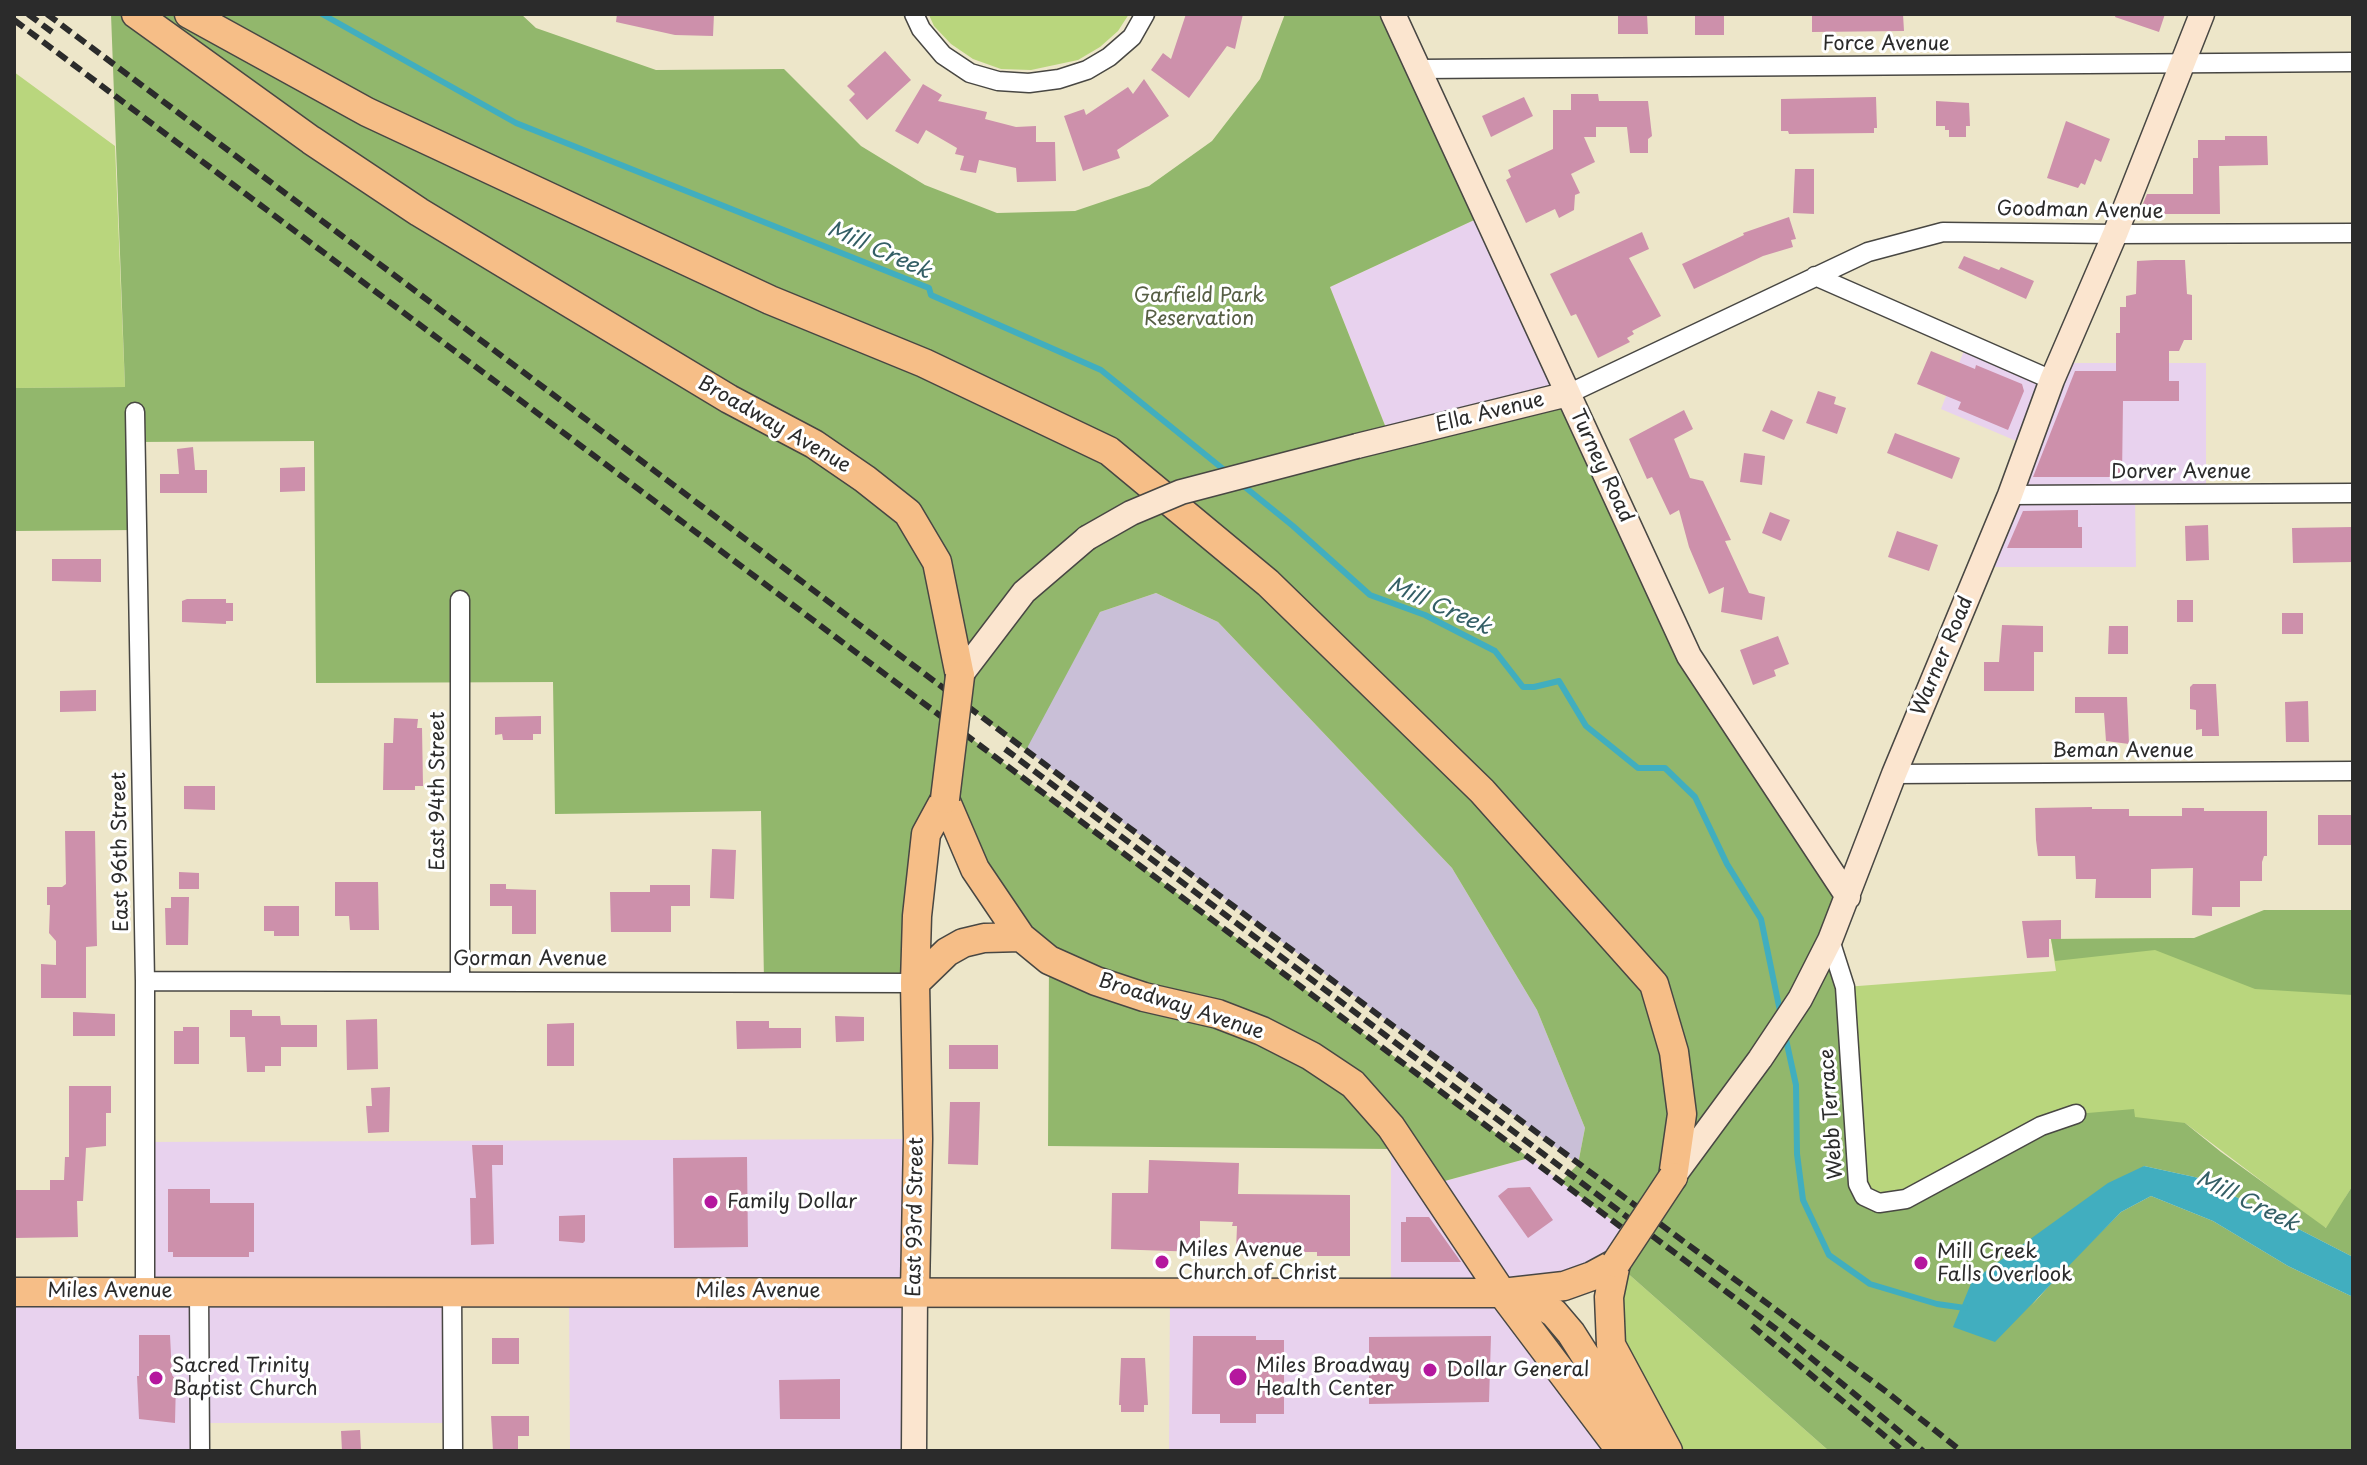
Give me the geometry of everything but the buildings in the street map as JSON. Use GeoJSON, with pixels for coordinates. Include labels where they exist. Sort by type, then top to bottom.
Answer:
{"type":"FeatureCollection","features":[{"type":"Feature","properties":{"kind":"main road","name":"Broadway Avenue"},"geometry":{"type":"LineString","coordinates":[[136,14],[311,140],[419,212],[729,399],[814,444],[908,513],[937,562],[960,676],[945,799],[975,869],[1021,937],[1049,960],[1096,981],[1144,997],[1218,1014],[1262,1031],[1311,1056],[1353,1084],[1391,1127],[1502,1293],[1621,1451]]}},
{"type":"Feature","properties":{"kind":"main road"},"geometry":{"type":"LineString","coordinates":[[189,14],[367,112],[770,300],[924,363],[1109,451],[1268,583],[1459,769],[1654,984],[1674,1052],[1682,1114],[1673,1177]]}},
{"type":"Feature","properties":{"kind":"main road","name":"Turney Road"},"geometry":{"type":"LineString","coordinates":[[1393,14],[1689,656],[1848,897]]}},
{"type":"Feature","properties":{"kind":"main road","name":"Warner Road"},"geometry":{"type":"LineString","coordinates":[[1616,1263],[1673,1177],[1726,1107],[1800,999],[1830,940],[1894,774],[2010,495],[2052,380],[2115,234],[2202,14]]}},
{"type":"Feature","properties":{"kind":"main road","name":"Ella Avenue"},"geometry":{"type":"LineString","coordinates":[[960,676],[1024,592],[1087,538],[1131,513],[1181,492],[1568,394]]}},
{"type":"Feature","properties":{"kind":"main road","name":"East 93rd Street"},"geometry":{"type":"LineString","coordinates":[[914,1451],[917,916],[926,834],[945,799]]}},
{"type":"Feature","properties":{"kind":"main road"},"geometry":{"type":"LineString","coordinates":[[915,983],[947,952],[963,943],[984,938],[1021,937]]}},
{"type":"Feature","properties":{"kind":"main road"},"geometry":{"type":"LineString","coordinates":[[1502,1293],[1564,1286],[1616,1263]]}},
{"type":"Feature","properties":{"kind":"main road"},"geometry":{"type":"LineString","coordinates":[[1616,1263],[1609,1297],[1611,1345],[1668,1451]]}},
{"type":"Feature","properties":{"kind":"main road","name":"Miles Avenue"},"geometry":{"type":"LineString","coordinates":[[14,1292],[1502,1293]]}},
{"type":"Feature","properties":{"kind":"main road"},"geometry":{"type":"LineString","coordinates":[[1502,1293],[1537,1302],[1554,1313],[1571,1333],[1646,1451]]}},
{"type":"Feature","properties":{"kind":"street"},"geometry":{"type":"LineString","coordinates":[[914,14],[921,29],[943,55],[970,73],[998,81],[1029,83],[1059,79],[1087,70],[1109,57],[1132,37],[1145,14]]}},
{"type":"Feature","properties":{"kind":"street","name":"Force Avenue"},"geometry":{"type":"LineString","coordinates":[[1419,69],[2353,62]]}},
{"type":"Feature","properties":{"kind":"street","name":"Goodman Avenue"},"geometry":{"type":"LineString","coordinates":[[1815,276],[1868,252],[1943,232],[2353,233]]}},
{"type":"Feature","properties":{"kind":"street"},"geometry":{"type":"LineString","coordinates":[[1815,276],[2052,380]]}},
{"type":"Feature","properties":{"kind":"street","name":"Ella Avenue"},"geometry":{"type":"LineString","coordinates":[[1568,394],[1815,276]]}},
{"type":"Feature","properties":{"kind":"street","name":"East 96th Street"},"geometry":{"type":"LineString","coordinates":[[135,412],[145,981],[145,1290]]}},
{"type":"Feature","properties":{"kind":"street","name":"Dorver Avenue"},"geometry":{"type":"LineString","coordinates":[[2010,495],[2353,493]]}},
{"type":"Feature","properties":{"kind":"street","name":"East 94th Street"},"geometry":{"type":"LineString","coordinates":[[460,600],[460,981]]}},
{"type":"Feature","properties":{"kind":"street","name":"Beman Avenue"},"geometry":{"type":"LineString","coordinates":[[1894,774],[2353,771]]}},
{"type":"Feature","properties":{"kind":"street","name":"Webb Terrace"},"geometry":{"type":"LineString","coordinates":[[1830,940],[1845,987],[1858,1184],[1864,1196],[1879,1203],[1906,1199],[2041,1126],[2076,1114]]}},
{"type":"Feature","properties":{"kind":"street","name":"Gorman Avenue"},"geometry":{"type":"LineString","coordinates":[[145,981],[915,983]]}},
{"type":"Feature","properties":{"kind":"street"},"geometry":{"type":"LineString","coordinates":[[199,1291],[200,1451]]}},
{"type":"Feature","properties":{"kind":"street"},"geometry":{"type":"LineString","coordinates":[[452,1291],[453,1451]]}},
{"type":"Feature","properties":{"kind":"shaded area"},"geometry":{"type":"Polygon","coordinates":[[[1485,215],[1568,394],[1390,438],[1330,287],[1485,215]]]}},
{"type":"Feature","properties":{"kind":"shaded area"},"geometry":{"type":"Polygon","coordinates":[[[1967,343],[2051,380],[2059,363],[2206,363],[2206,494],[2135,495],[2136,567],[1980,567],[2028,446],[1941,409],[1967,343]]]}},
{"type":"Feature","properties":{"kind":"shaded area"},"geometry":{"type":"Polygon","coordinates":[[[1156,593],[1218,622],[1452,868],[1537,1010],[1585,1128],[1578,1164],[957,698],[1025,749],[1100,612],[1156,593]]]}},
{"type":"Feature","properties":{"kind":"shaded area"},"geometry":{"type":"Polygon","coordinates":[[[1391,1127],[1430,1185],[1529,1158],[1633,1236],[1616,1263],[1504,1293],[1621,1451],[1169,1451],[1170,1292],[1391,1292],[1391,1127]]]}},
{"type":"Feature","properties":{"kind":"shaded area"},"geometry":{"type":"Polygon","coordinates":[[[918,1139],[915,1451],[570,1451],[569,1291],[452,1291],[452,1423],[201,1423],[200,1451],[14,1451],[14,1292],[145,1290],[145,1142],[918,1139]]]}},
{"type":"Feature","properties":{"kind":"green space","name":"Garfield Park Reservation"},"geometry":{"type":"Polygon","coordinates":[[[111,14],[521,14],[536,28],[656,70],[784,69],[861,146],[925,185],[997,213],[1075,211],[1149,186],[1212,141],[1260,79],[1285,14],[1393,14],[1485,215],[1330,287],[1390,438],[1568,394],[1689,656],[1848,897],[1830,940],[1845,987],[1858,1184],[1879,1203],[2076,1114],[2134,1109],[2135,1117],[2185,1123],[2326,1228],[2353,1185],[2353,1257],[2199,1178],[2144,1166],[2032,1305],[2121,1212],[2151,1196],[2213,1221],[2288,1266],[2353,1297],[2353,1451],[1829,1451],[1616,1263],[1633,1236],[1561,1182],[1578,1164],[1585,1128],[1537,1010],[1452,868],[1218,622],[1156,593],[1100,612],[1026,750],[957,699],[952,724],[1529,1158],[1430,1185],[1391,1149],[1048,1146],[1049,960],[946,800],[915,983],[764,981],[761,811],[555,814],[553,682],[316,683],[314,441],[136,442],[137,530],[14,531],[14,388],[125,387],[111,14]]]}},
{"type":"Feature","properties":{"kind":"green space"},"geometry":{"type":"Polygon","coordinates":[[[1129,14],[1118,31],[1078,60],[1031,70],[1001,69],[973,59],[951,44],[934,26],[929,15],[1129,14]]]}},
{"type":"Feature","properties":{"kind":"green space"},"geometry":{"type":"Polygon","coordinates":[[[14,72],[115,146],[125,387],[14,388],[14,72]]]}},
{"type":"Feature","properties":{"kind":"green space"},"geometry":{"type":"Polygon","coordinates":[[[2264,910],[2353,910],[2353,995],[2255,989],[2155,950],[2055,961],[2051,939],[2194,938],[2264,910]]]}},
{"type":"Feature","properties":{"kind":"green space"},"geometry":{"type":"Polygon","coordinates":[[[2353,937],[2353,1185],[2345,1198],[2343,1234],[2321,1226],[2185,1123],[1906,1199],[1864,1196],[1845,987],[2056,971],[2051,939],[2353,937]]]}},
{"type":"Feature","properties":{"kind":"green space"},"geometry":{"type":"Polygon","coordinates":[[[1616,1263],[1829,1451],[1668,1451],[1608,1327],[1616,1263]]]}},
{"type":"Feature","properties":{"kind":"water"},"geometry":{"type":"Polygon","coordinates":[[[2144,1166],[2199,1178],[2353,1257],[2353,1297],[2288,1266],[2213,1221],[2151,1196],[2121,1212],[1995,1342],[1953,1327],[1972,1281],[2108,1183],[2144,1166]]]}},
{"type":"Feature","properties":{"kind":"waterway","name":"Mill Creek"},"geometry":{"type":"LineString","coordinates":[[322,14],[516,123],[929,288],[931,295],[1101,370],[1228,473]]}},
{"type":"Feature","properties":{"kind":"waterway","name":"Mill Creek"},"geometry":{"type":"LineString","coordinates":[[1240,483],[1370,595],[1425,615],[1495,651],[1523,687],[1559,681],[1586,726],[1638,768],[1665,768],[1695,797],[1727,864],[1761,919],[1781,1016]]}},
{"type":"Feature","properties":{"kind":"waterway","name":"Mill Creek"},"geometry":{"type":"LineString","coordinates":[[1785,1035],[1796,1085],[1797,1154],[1803,1200],[1829,1255],[1870,1284],[1937,1304],[1965,1308]]}},
{"type":"Feature","properties":{"kind":"railway"},"geometry":{"type":"LineString","coordinates":[[28,14],[56,35]]}},
{"type":"Feature","properties":{"kind":"railway"},"geometry":{"type":"LineString","coordinates":[[47,14],[1365,1005],[1888,1393],[1961,1451]]}},
{"type":"Feature","properties":{"kind":"railway"},"geometry":{"type":"LineString","coordinates":[[14,20],[1637,1239]]}},
{"type":"Feature","properties":{"kind":"railway"},"geometry":{"type":"LineString","coordinates":[[1005,749],[1780,1332],[1923,1451]]}},
{"type":"Feature","properties":{"kind":"railway"},"geometry":{"type":"LineString","coordinates":[[1752,1326],[1903,1451]]}},
{"type":"Feature","properties":{"kind":"place","name":"Family Dollar"},"geometry":{"type":"Point","coordinates":[711,1202]}},
{"type":"Feature","properties":{"kind":"place","name":"Miles Avenue Church of Christ"},"geometry":{"type":"Point","coordinates":[1162,1262]}},
{"type":"Feature","properties":{"kind":"place","name":"Mill Creek Falls Overlook"},"geometry":{"type":"Point","coordinates":[1921,1263]}},
{"type":"Feature","properties":{"kind":"place","name":"Dollar General"},"geometry":{"type":"Point","coordinates":[1430,1370]}},
{"type":"Feature","properties":{"kind":"place","name":"Miles Broadway Health Center"},"geometry":{"type":"Point","coordinates":[1238,1377]}},
{"type":"Feature","properties":{"kind":"place","name":"Sacred Trinity Baptist Church"},"geometry":{"type":"Point","coordinates":[156,1378]}}]}
